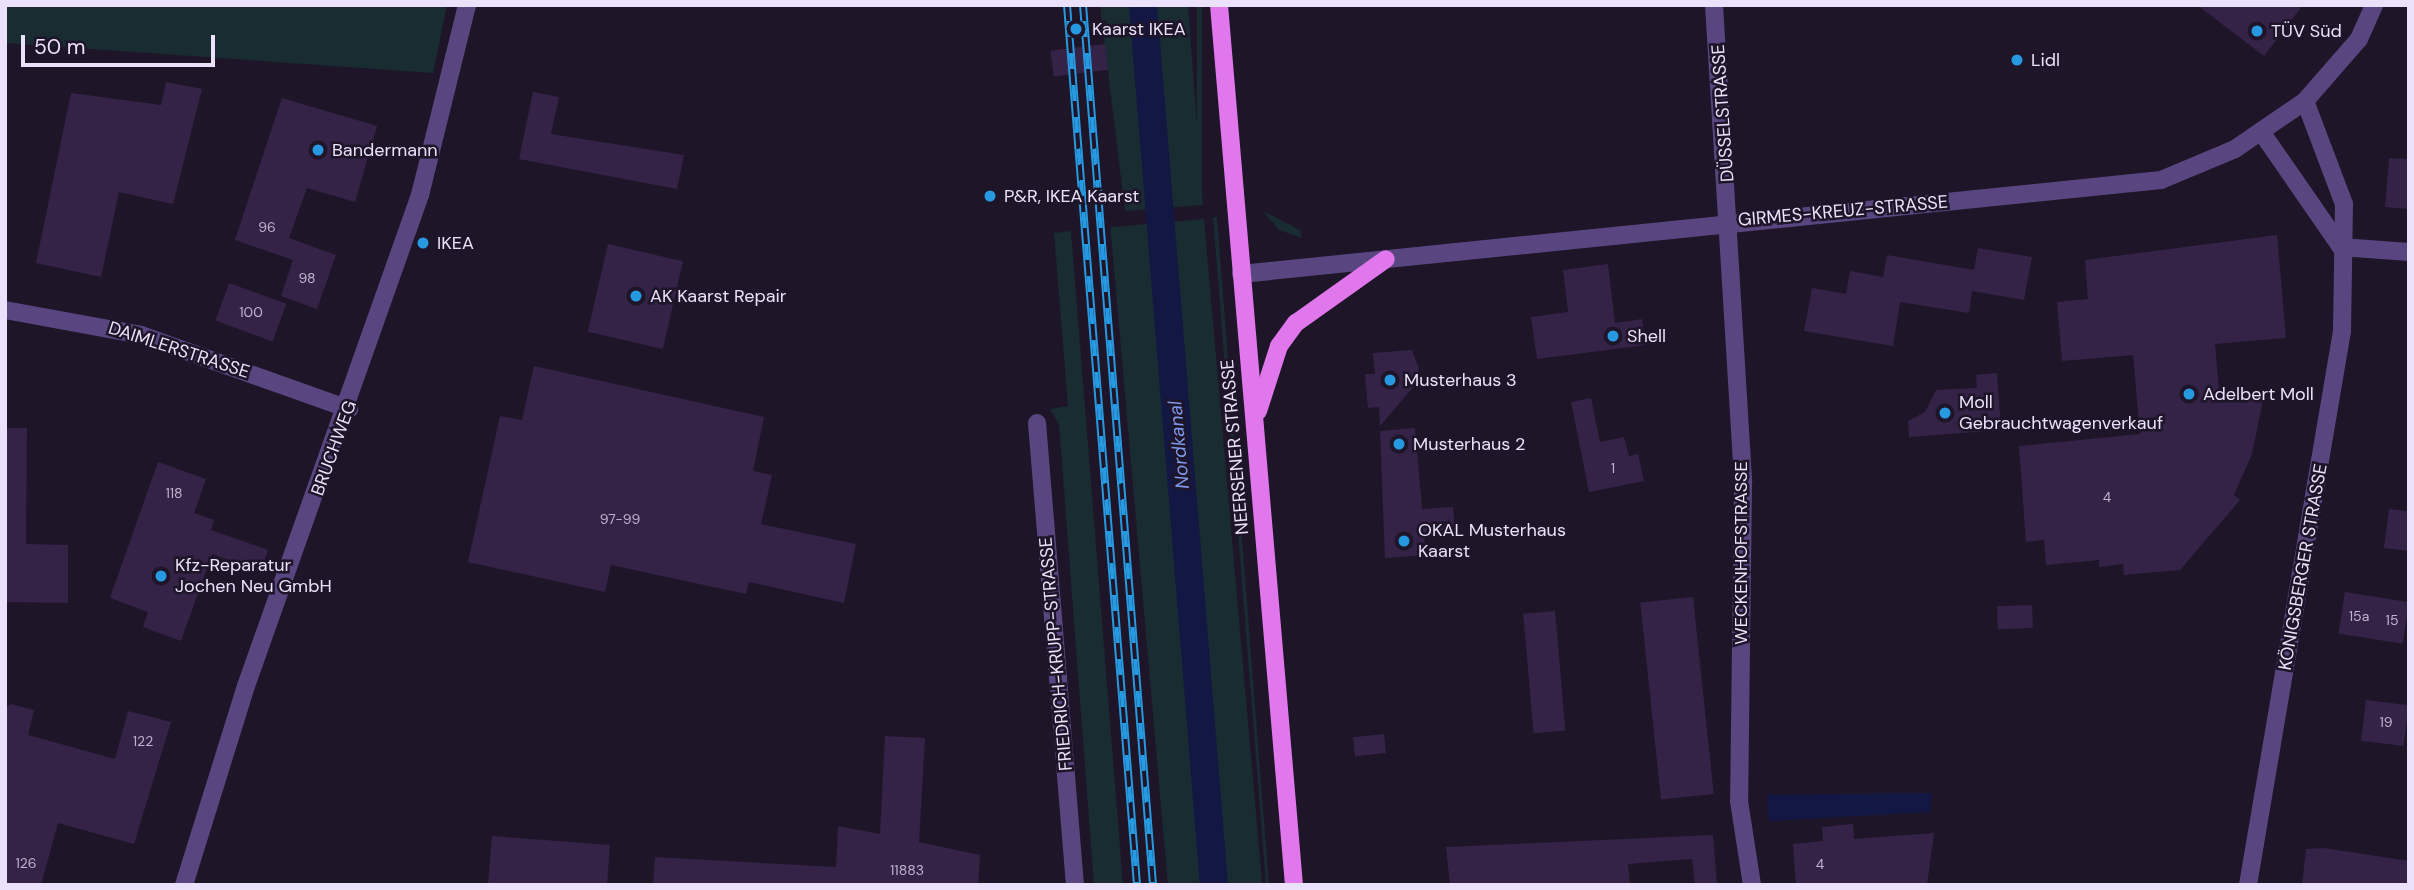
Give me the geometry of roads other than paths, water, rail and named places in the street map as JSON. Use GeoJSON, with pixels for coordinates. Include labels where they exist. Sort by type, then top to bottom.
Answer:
{"type":"FeatureCollection","features":[{"type":"Feature","properties":{"kind":"main road","name":"NEERSENER STRASSE"},"geometry":{"type":"LineString","coordinates":[[1219,5],[1294,885]]}},
{"type":"Feature","properties":{"kind":"main road"},"geometry":{"type":"LineString","coordinates":[[1254,428],[1279,345],[1290,330],[1386,259]]}},
{"type":"Feature","properties":{"kind":"street","name":"BRUCHWEG"},"geometry":{"type":"LineString","coordinates":[[184,885],[238,710],[349,409],[421,195],[467,5]]}},
{"type":"Feature","properties":{"kind":"street","name":"DÜSSELSTRASSE"},"geometry":{"type":"LineString","coordinates":[[1714,5],[1731,220]]}},
{"type":"Feature","properties":{"kind":"street","name":"GIRMES-KREUZ-STRASSE"},"geometry":{"type":"LineString","coordinates":[[1241,274],[1731,220],[2131,186],[2182,173],[2262,133],[2305,101],[2359,39],[2374,5]]}},
{"type":"Feature","properties":{"kind":"street","name":"KÖNIGSBERGER STRASSE"},"geometry":{"type":"LineString","coordinates":[[2248,885],[2337,372],[2344,204],[2305,101]]}},
{"type":"Feature","properties":{"kind":"street"},"geometry":{"type":"LineString","coordinates":[[2262,133],[2341,247],[2409,253]]}},
{"type":"Feature","properties":{"kind":"street","name":"WECKENHOFSTRASSE"},"geometry":{"type":"LineString","coordinates":[[1731,220],[1743,483],[1739,801],[1752,885]]}},
{"type":"Feature","properties":{"kind":"street","name":"DAIMLERSTRASSE"},"geometry":{"type":"LineString","coordinates":[[5,310],[141,335],[349,409]]}},
{"type":"Feature","properties":{"kind":"street","name":"FRIEDRICH-KRUPP-STRASSE"},"geometry":{"type":"LineString","coordinates":[[1037,423],[1075,885]]}},
{"type":"Feature","properties":{"kind":"waterway","name":"Nordkanal"},"geometry":{"type":"LineString","coordinates":[[1143,5],[1214,885]]}},
{"type":"Feature","properties":{"kind":"railway"},"geometry":{"type":"LineString","coordinates":[[1067,5],[1137,885]]}},
{"type":"Feature","properties":{"kind":"railway"},"geometry":{"type":"LineString","coordinates":[[1083,5],[1153,885]]}},
{"type":"Feature","properties":{"kind":"place","name":"Kaarst IKEA"},"geometry":{"type":"Point","coordinates":[1076,29]}},
{"type":"Feature","properties":{"kind":"place","name":"TÜV Süd"},"geometry":{"type":"Point","coordinates":[2257,31]}},
{"type":"Feature","properties":{"kind":"place","name":"Lidl"},"geometry":{"type":"Point","coordinates":[2017,60]}},
{"type":"Feature","properties":{"kind":"place","name":"Bandermann"},"geometry":{"type":"Point","coordinates":[318,150]}},
{"type":"Feature","properties":{"kind":"place","name":"P&R, IKEA Kaarst"},"geometry":{"type":"Point","coordinates":[990,196]}},
{"type":"Feature","properties":{"kind":"place","name":"IKEA"},"geometry":{"type":"Point","coordinates":[423,243]}},
{"type":"Feature","properties":{"kind":"place","name":"AK Kaarst Repair"},"geometry":{"type":"Point","coordinates":[636,296]}},
{"type":"Feature","properties":{"kind":"place","name":"Shell"},"geometry":{"type":"Point","coordinates":[1613,336]}},
{"type":"Feature","properties":{"kind":"place","name":"Musterhaus 3"},"geometry":{"type":"Point","coordinates":[1390,380]}},
{"type":"Feature","properties":{"kind":"place","name":"Adelbert Moll"},"geometry":{"type":"Point","coordinates":[2189,394]}},
{"type":"Feature","properties":{"kind":"place","name":"Moll Gebrauchtwagenverkauf"},"geometry":{"type":"Point","coordinates":[1945,413]}},
{"type":"Feature","properties":{"kind":"place","name":"Musterhaus 2"},"geometry":{"type":"Point","coordinates":[1399,444]}},
{"type":"Feature","properties":{"kind":"place","name":"OKAL Musterhaus Kaarst"},"geometry":{"type":"Point","coordinates":[1404,541]}},
{"type":"Feature","properties":{"kind":"place","name":"Kfz-Reparatur Jochen Neu GmbH"},"geometry":{"type":"Point","coordinates":[161,576]}}]}
